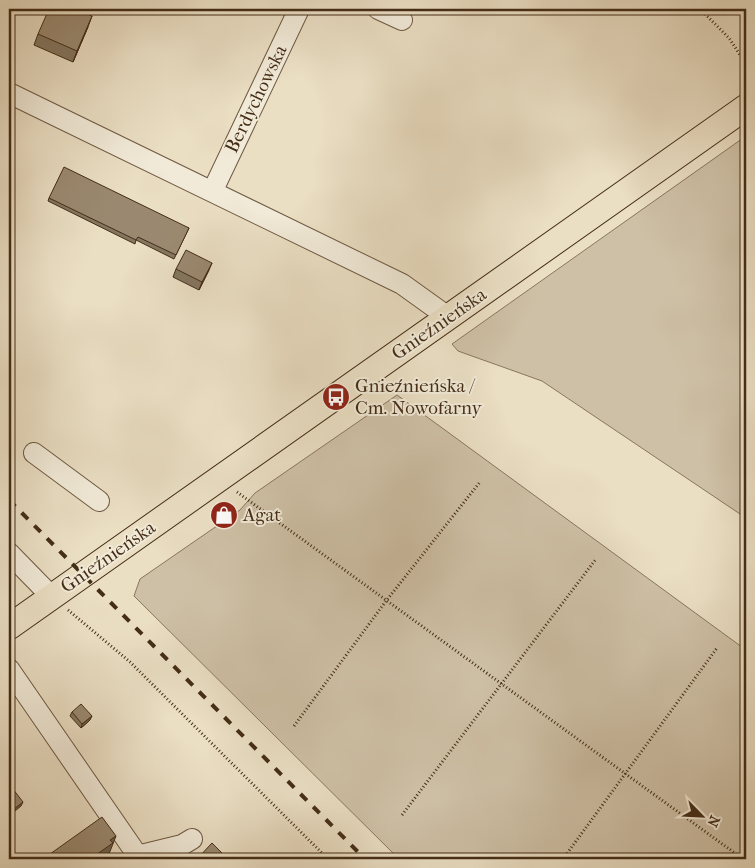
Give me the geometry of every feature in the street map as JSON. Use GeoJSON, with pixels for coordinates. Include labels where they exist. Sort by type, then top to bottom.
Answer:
{"type":"FeatureCollection","features":[{"type":"Feature","properties":{"kind":"main road","name":"Gnieźnieńska"},"geometry":{"type":"LineString","coordinates":[[9,627],[746,107]]}},
{"type":"Feature","properties":{"kind":"street","name":"Berdychowska"},"geometry":{"type":"LineString","coordinates":[[213,190],[299,9]]}},
{"type":"Feature","properties":{"kind":"street"},"geometry":{"type":"LineString","coordinates":[[378,9],[402,20]]}},
{"type":"Feature","properties":{"kind":"street"},"geometry":{"type":"LineString","coordinates":[[9,93],[213,190],[402,284],[448,317]]}},
{"type":"Feature","properties":{"kind":"street"},"geometry":{"type":"LineString","coordinates":[[34,453],[99,501]]}},
{"type":"Feature","properties":{"kind":"street"},"geometry":{"type":"LineString","coordinates":[[9,553],[52,597]]}},
{"type":"Feature","properties":{"kind":"street"},"geometry":{"type":"LineString","coordinates":[[9,669],[136,858],[182,845],[192,839]]}},
{"type":"Feature","properties":{"kind":"path"},"geometry":{"type":"LineString","coordinates":[[700,9],[728,38],[746,64]]}},
{"type":"Feature","properties":{"kind":"path"},"geometry":{"type":"LineString","coordinates":[[224,476],[234,491],[248,502],[743,859]]}},
{"type":"Feature","properties":{"kind":"path"},"geometry":{"type":"LineString","coordinates":[[294,726],[386,601],[480,482]]}},
{"type":"Feature","properties":{"kind":"path"},"geometry":{"type":"LineString","coordinates":[[402,815],[596,558]]}},
{"type":"Feature","properties":{"kind":"path"},"geometry":{"type":"LineString","coordinates":[[52,597],[130,662],[328,859]]}},
{"type":"Feature","properties":{"kind":"path"},"geometry":{"type":"LineString","coordinates":[[563,859],[717,648]]}},
{"type":"Feature","properties":{"kind":"shaded area"},"geometry":{"type":"Polygon","coordinates":[[[746,136],[746,518],[542,381],[458,351],[452,344],[746,136]]]}},
{"type":"Feature","properties":{"kind":"shaded area"},"geometry":{"type":"Polygon","coordinates":[[[397,395],[746,650],[746,859],[399,859],[134,596],[140,579],[240,510],[255,493],[397,395]]]}},
{"type":"Feature","properties":{"kind":"building"},"geometry":{"type":"Polygon","coordinates":[[[49,9],[76,9],[92,16],[77,51],[38,34],[49,9]]]}},
{"type":"Feature","properties":{"kind":"building"},"geometry":{"type":"Polygon","coordinates":[[[64,167],[189,228],[176,255],[138,237],[136,240],[49,198],[64,167]]]}},
{"type":"Feature","properties":{"kind":"building"},"geometry":{"type":"Polygon","coordinates":[[[186,250],[212,263],[202,282],[176,269],[186,250]]]}},
{"type":"Feature","properties":{"kind":"building"},"geometry":{"type":"Polygon","coordinates":[[[225,504],[232,513],[226,517],[220,508],[225,504]]]}},
{"type":"Feature","properties":{"kind":"building"},"geometry":{"type":"Polygon","coordinates":[[[81,704],[92,716],[82,724],[72,712],[81,704]]]}},
{"type":"Feature","properties":{"kind":"building"},"geometry":{"type":"Polygon","coordinates":[[[9,784],[23,802],[9,813],[9,784]]]}},
{"type":"Feature","properties":{"kind":"building"},"geometry":{"type":"Polygon","coordinates":[[[102,817],[116,836],[110,840],[113,843],[90,859],[43,859],[102,817]]]}},
{"type":"Feature","properties":{"kind":"building"},"geometry":{"type":"Polygon","coordinates":[[[212,843],[228,859],[197,859],[212,843]]]}},
{"type":"Feature","properties":{"kind":"building"},"geometry":{"type":"Polygon","coordinates":[[[188,854],[193,859],[183,859],[188,854]]]}},
{"type":"Feature","properties":{"kind":"railway"},"geometry":{"type":"LineString","coordinates":[[9,500],[365,859]]}},
{"type":"Feature","properties":{"kind":"place","name":"Gnieźnieńska / Cm. Nowofarny"},"geometry":{"type":"Point","coordinates":[336,397]}},
{"type":"Feature","properties":{"kind":"place","name":"Agat"},"geometry":{"type":"Point","coordinates":[224,515]}}]}
